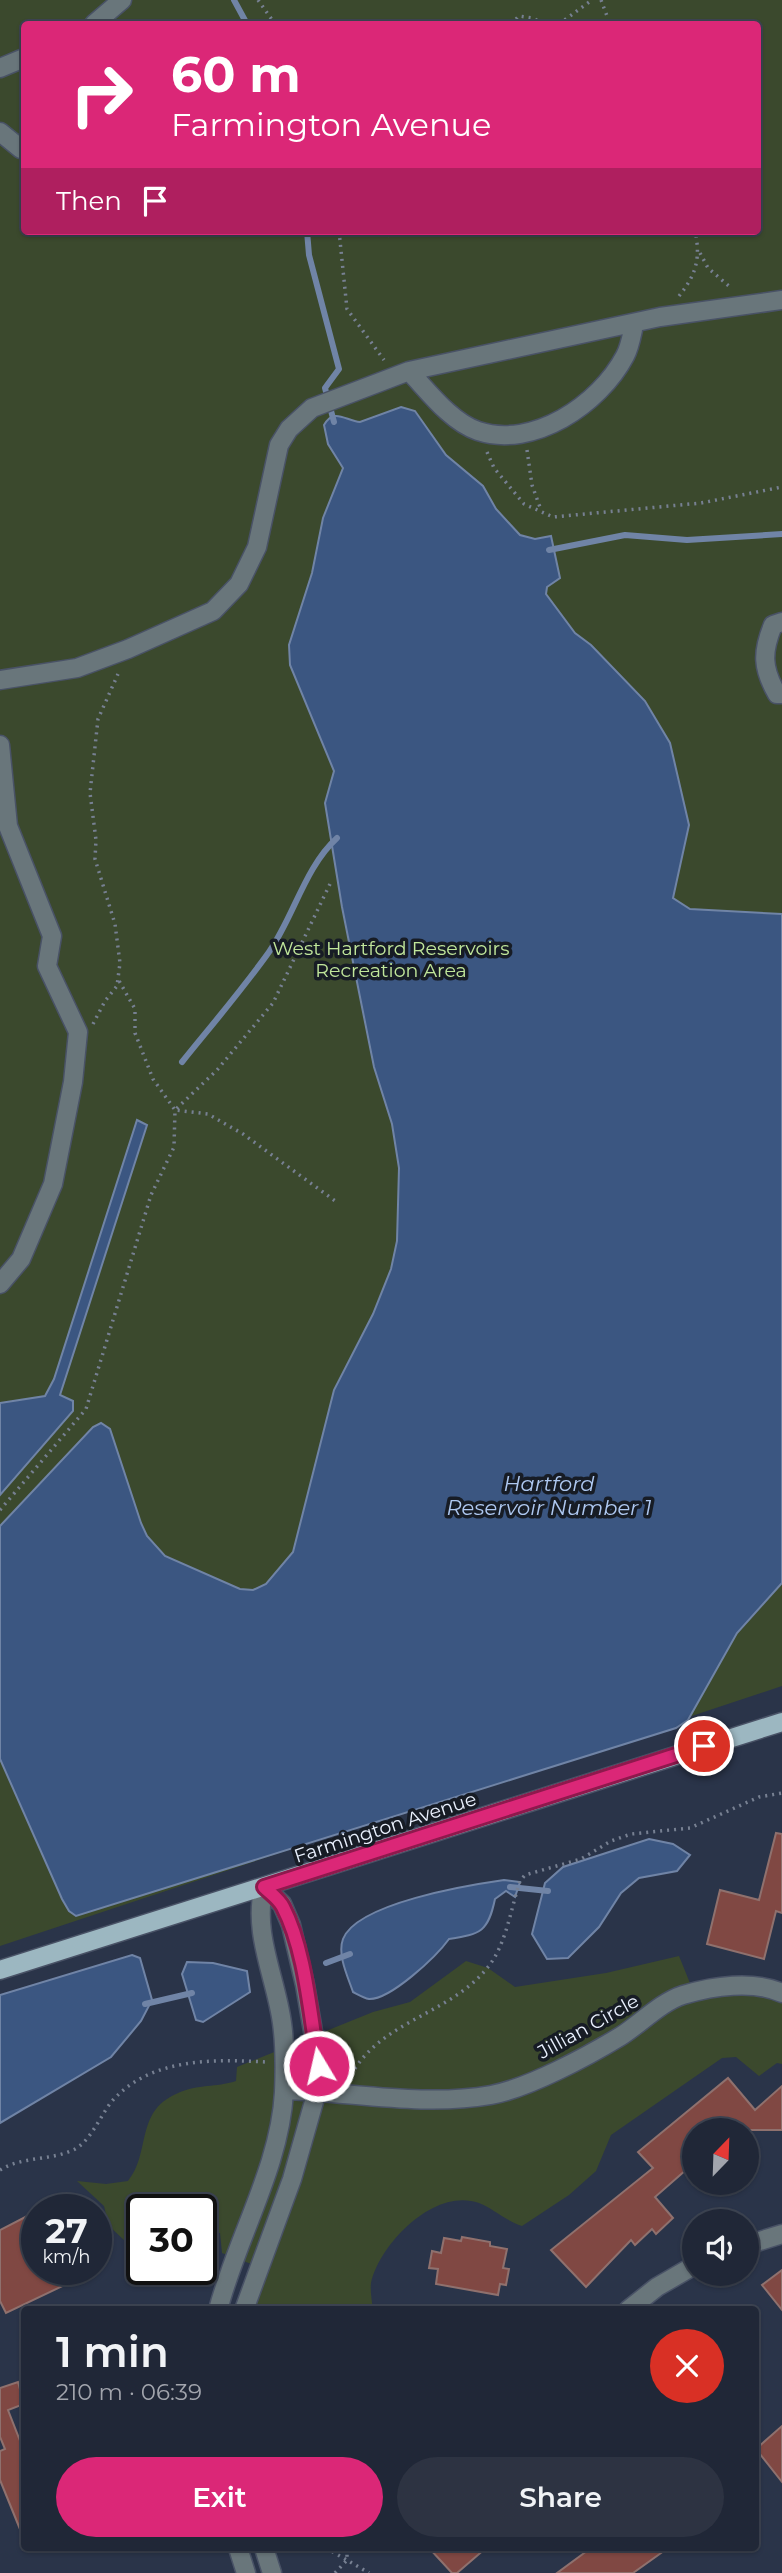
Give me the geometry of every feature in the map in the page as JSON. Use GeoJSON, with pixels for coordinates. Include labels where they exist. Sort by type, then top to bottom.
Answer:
{"type":"FeatureCollection","features":[{"type":"Feature","properties":{"kind":"main road","name":"Farmington Avenue"},"geometry":{"type":"LineString","coordinates":[[0,1970],[782,1722]]}},
{"type":"Feature","properties":{"kind":"street"},"geometry":{"type":"LineString","coordinates":[[98,21],[122,0]]}},
{"type":"Feature","properties":{"kind":"street"},"geometry":{"type":"LineString","coordinates":[[0,68],[21,59]]}},
{"type":"Feature","properties":{"kind":"street"},"geometry":{"type":"LineString","coordinates":[[0,132],[21,148]]}},
{"type":"Feature","properties":{"kind":"street"},"geometry":{"type":"LineString","coordinates":[[2,683],[77,668],[128,649],[212,611],[239,584],[257,547],[279,445],[289,429],[312,408],[402,374],[634,325],[660,317],[773,301]]}},
{"type":"Feature","properties":{"kind":"street"},"geometry":{"type":"LineString","coordinates":[[402,374],[476,430],[508,437],[527,434],[560,421],[608,380],[626,355],[634,325]]}},
{"type":"Feature","properties":{"kind":"street"},"geometry":{"type":"LineString","coordinates":[[782,622],[773,625],[763,649],[766,675],[777,694],[782,694]]}},
{"type":"Feature","properties":{"kind":"street"},"geometry":{"type":"LineString","coordinates":[[0,746],[8,826],[52,936],[47,966],[78,1032],[53,1184],[21,1259],[0,1283]]}},
{"type":"Feature","properties":{"kind":"street"},"geometry":{"type":"LineString","coordinates":[[219,2306],[278,2136],[284,2091],[282,2023],[260,1922],[259,1905],[264,1887],[282,1904],[290,1926],[305,1985],[319,2066],[317,2091],[292,2179],[245,2306]]}},
{"type":"Feature","properties":{"kind":"street","name":"Jillian Circle"},"geometry":{"type":"LineString","coordinates":[[284,2091],[418,2099],[492,2095],[558,2070],[620,2036],[681,1996],[730,1985],[772,1988],[782,1993]]}},
{"type":"Feature","properties":{"kind":"street"},"geometry":{"type":"LineString","coordinates":[[759,2241],[782,2234]]}},
{"type":"Feature","properties":{"kind":"street"},"geometry":{"type":"LineString","coordinates":[[633,2306],[657,2287],[682,2273]]}},
{"type":"Feature","properties":{"kind":"street"},"geometry":{"type":"LineString","coordinates":[[239,2551],[246,2573]]}},
{"type":"Feature","properties":{"kind":"street"},"geometry":{"type":"LineString","coordinates":[[265,2551],[272,2573]]}},
{"type":"Feature","properties":{"kind":"path"},"geometry":{"type":"LineString","coordinates":[[258,0],[273,21]]}},
{"type":"Feature","properties":{"kind":"path"},"geometry":{"type":"LineString","coordinates":[[563,21],[592,0]]}},
{"type":"Feature","properties":{"kind":"path"},"geometry":{"type":"LineString","coordinates":[[601,0],[609,21]]}},
{"type":"Feature","properties":{"kind":"path"},"geometry":{"type":"LineString","coordinates":[[514,21],[519,16],[538,21]]}},
{"type":"Feature","properties":{"kind":"path"},"geometry":{"type":"LineString","coordinates":[[339,235],[347,309],[402,374]]}},
{"type":"Feature","properties":{"kind":"path"},"geometry":{"type":"LineString","coordinates":[[696,235],[700,253],[708,268],[720,281],[773,301]]}},
{"type":"Feature","properties":{"kind":"path"},"geometry":{"type":"LineString","coordinates":[[660,317],[688,284],[700,253]]}},
{"type":"Feature","properties":{"kind":"path"},"geometry":{"type":"LineString","coordinates":[[476,430],[495,468],[524,504],[553,517],[701,503],[782,487]]}},
{"type":"Feature","properties":{"kind":"path"},"geometry":{"type":"LineString","coordinates":[[527,434],[530,478],[542,513]]}},
{"type":"Feature","properties":{"kind":"path"},"geometry":{"type":"LineString","coordinates":[[77,1045],[96,1021],[118,979],[118,944],[95,859],[96,840],[90,793],[98,719],[120,672]]}},
{"type":"Feature","properties":{"kind":"path"},"geometry":{"type":"LineString","coordinates":[[175,1110],[217,1070],[273,1003],[330,884]]}},
{"type":"Feature","properties":{"kind":"path"},"geometry":{"type":"LineString","coordinates":[[0,1510],[86,1409],[151,1195],[174,1147],[175,1110],[153,1079],[135,1033],[135,1009],[118,979]]}},
{"type":"Feature","properties":{"kind":"path"},"geometry":{"type":"LineString","coordinates":[[175,1110],[208,1115],[243,1134],[338,1203]]}},
{"type":"Feature","properties":{"kind":"path"},"geometry":{"type":"LineString","coordinates":[[514,1898],[525,1875],[581,1859],[611,1841],[631,1834],[690,1828],[759,1797],[782,1793]]}},
{"type":"Feature","properties":{"kind":"path"},"geometry":{"type":"LineString","coordinates":[[331,2551],[369,2573]]}},
{"type":"Feature","properties":{"kind":"path"},"geometry":{"type":"LineString","coordinates":[[335,2573],[347,2560],[347,2551]]}},
{"type":"Feature","properties":{"kind":"green space","name":"West Hartford Reservoirs Recreation Area"},"geometry":{"type":"Polygon","coordinates":[[[0,0],[782,0],[782,1686],[0,1946],[0,0]]]}},
{"type":"Feature","properties":{"kind":"green space"},"geometry":{"type":"Polygon","coordinates":[[[679,1956],[694,1993],[782,1993],[782,2064],[777,2063],[759,2076],[736,2057],[722,2058],[611,2135],[596,2171],[569,2195],[522,2226],[479,2203],[462,2200],[445,2203],[428,2211],[412,2222],[385,2251],[371,2283],[373,2306],[245,2306],[259,2267],[222,2253],[220,2233],[217,2233],[217,2194],[126,2194],[125,2241],[112,2229],[112,2194],[91,2194],[77,2181],[106,2184],[128,2181],[135,2170],[154,2111],[176,2094],[193,2088],[236,2081],[237,2067],[373,2012],[410,2002],[466,1961],[488,1968],[515,1987],[606,1973],[679,1956]]]}},
{"type":"Feature","properties":{"kind":"water","name":"Hartford Reservoir Number 1"},"geometry":{"type":"Polygon","coordinates":[[[401,407],[415,411],[446,455],[483,486],[496,509],[520,535],[535,539],[551,536],[560,578],[547,587],[546,594],[575,633],[591,645],[645,701],[670,743],[689,825],[673,898],[690,909],[782,914],[782,1583],[737,1633],[688,1720],[676,1728],[76,1916],[69,1911],[62,1899],[0,1759],[0,1526],[93,1427],[101,1423],[110,1429],[147,1536],[165,1556],[240,1589],[253,1590],[266,1584],[293,1552],[334,1390],[373,1314],[391,1269],[397,1241],[399,1168],[392,1124],[374,1067],[342,907],[325,803],[334,771],[290,665],[289,645],[312,573],[323,518],[343,468],[328,444],[324,425],[336,416],[360,422],[401,407]]]}},
{"type":"Feature","properties":{"kind":"water"},"geometry":{"type":"Polygon","coordinates":[[[137,1120],[147,1125],[60,1395],[73,1401],[73,1411],[0,1495],[0,1403],[45,1396],[54,1379],[137,1120]]]}},
{"type":"Feature","properties":{"kind":"water"},"geometry":{"type":"Polygon","coordinates":[[[649,1839],[673,1844],[690,1855],[677,1871],[639,1878],[621,1893],[599,1927],[568,1958],[547,1959],[532,1934],[545,1883],[563,1867],[649,1839]]]}},
{"type":"Feature","properties":{"kind":"water"},"geometry":{"type":"Polygon","coordinates":[[[504,1880],[520,1882],[515,1897],[506,1891],[495,1899],[486,1925],[476,1933],[449,1939],[424,1966],[389,1993],[369,1999],[353,1992],[341,1952],[343,1939],[353,1926],[369,1915],[416,1898],[504,1880]]]}},
{"type":"Feature","properties":{"kind":"water"},"geometry":{"type":"Polygon","coordinates":[[[132,1955],[140,1958],[152,2000],[141,2021],[111,2057],[0,2123],[0,1995],[132,1955]]]}},
{"type":"Feature","properties":{"kind":"water"},"geometry":{"type":"Polygon","coordinates":[[[187,1962],[213,1963],[247,1971],[250,1992],[203,2022],[196,2020],[182,1974],[187,1962]]]}},
{"type":"Feature","properties":{"kind":"building"},"geometry":{"type":"Polygon","coordinates":[[[776,1833],[782,1834],[782,1913],[776,1911],[764,1959],[707,1944],[720,1890],[759,1900],[776,1833]]]}},
{"type":"Feature","properties":{"kind":"building"},"geometry":{"type":"Polygon","coordinates":[[[728,2078],[755,2110],[782,2086],[782,2130],[760,2130],[760,2118],[682,2118],[682,2173],[655,2197],[673,2218],[656,2234],[652,2229],[635,2245],[631,2240],[586,2287],[551,2250],[653,2168],[638,2152],[728,2078]]]}},
{"type":"Feature","properties":{"kind":"building"},"geometry":{"type":"Polygon","coordinates":[[[21,2219],[21,2285],[65,2285],[6,2313],[0,2301],[0,2230],[21,2219]]]}},
{"type":"Feature","properties":{"kind":"building"},"geometry":{"type":"Polygon","coordinates":[[[462,2237],[490,2242],[490,2246],[507,2249],[503,2268],[509,2269],[506,2285],[500,2284],[498,2295],[436,2284],[438,2269],[429,2268],[432,2251],[441,2253],[444,2238],[461,2241],[462,2237]]]}},
{"type":"Feature","properties":{"kind":"building"},"geometry":{"type":"Polygon","coordinates":[[[782,2270],[782,2310],[762,2285],[782,2270]]]}},
{"type":"Feature","properties":{"kind":"building"},"geometry":{"type":"Polygon","coordinates":[[[18,2382],[21,2393],[21,2405],[8,2410],[21,2443],[21,2532],[0,2480],[0,2451],[5,2449],[0,2437],[0,2388],[18,2382]]]}},
{"type":"Feature","properties":{"kind":"building"},"geometry":{"type":"Polygon","coordinates":[[[782,2426],[782,2482],[759,2453],[759,2446],[782,2426]]]}},
{"type":"Feature","properties":{"kind":"building"},"geometry":{"type":"Polygon","coordinates":[[[432,2551],[483,2551],[457,2573],[452,2573],[432,2551]]]}},
{"type":"Feature","properties":{"kind":"building"},"geometry":{"type":"Polygon","coordinates":[[[587,2551],[664,2551],[633,2573],[557,2573],[587,2551]]]}},
{"type":"Feature","properties":{"kind":"waterway"},"geometry":{"type":"LineString","coordinates":[[234,0],[245,21]]}},
{"type":"Feature","properties":{"kind":"waterway"},"geometry":{"type":"LineString","coordinates":[[307,235],[309,255],[339,369],[325,388],[334,422]]}},
{"type":"Feature","properties":{"kind":"waterway"},"geometry":{"type":"LineString","coordinates":[[549,550],[625,535],[687,540],[782,534]]}},
{"type":"Feature","properties":{"kind":"waterway"},"geometry":{"type":"LineString","coordinates":[[182,1062],[269,952],[316,863],[337,838]]}},
{"type":"Feature","properties":{"kind":"waterway"},"geometry":{"type":"LineString","coordinates":[[510,1887],[548,1891]]}},
{"type":"Feature","properties":{"kind":"waterway"},"geometry":{"type":"LineString","coordinates":[[326,1963],[350,1954]]}},
{"type":"Feature","properties":{"kind":"waterway"},"geometry":{"type":"LineString","coordinates":[[145,2004],[192,1993]]}},
{"type":"Feature","properties":{"kind":"route"},"geometry":{"type":"LineString","coordinates":[[319,2066],[305,1985],[290,1926],[282,1904],[264,1887],[704,1746]]}}]}
